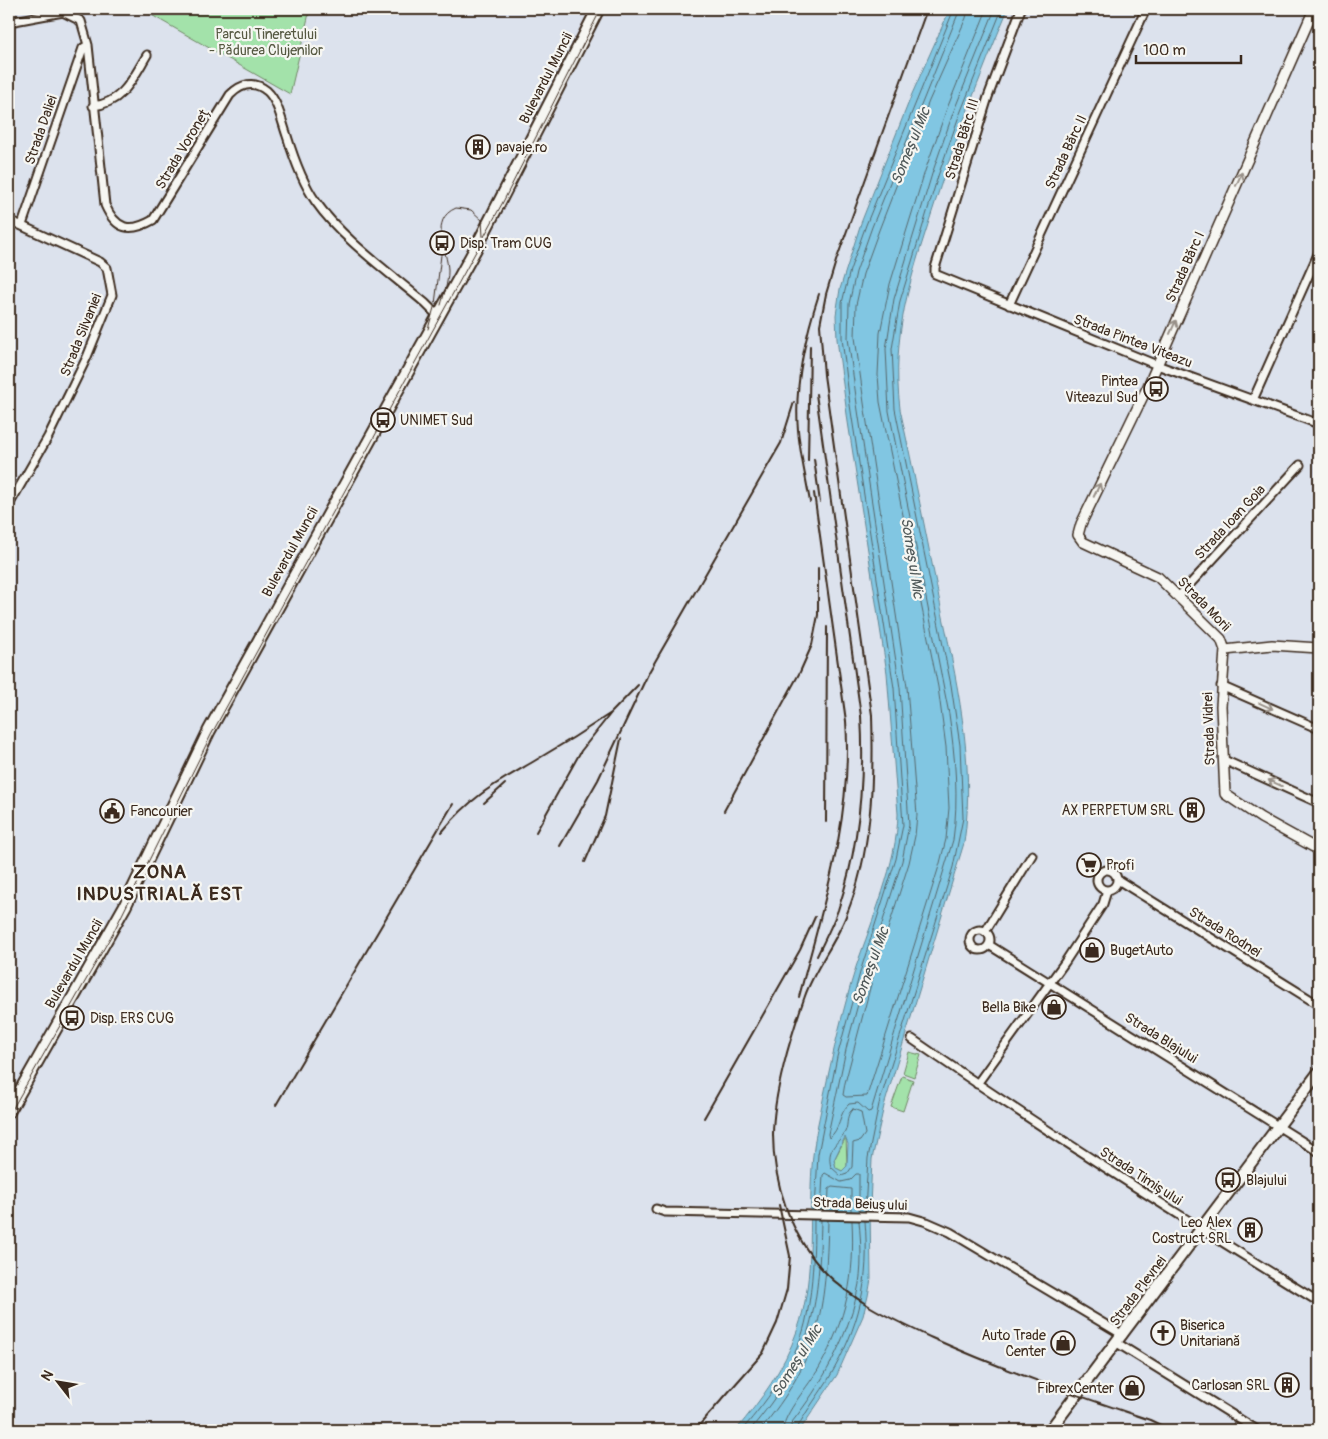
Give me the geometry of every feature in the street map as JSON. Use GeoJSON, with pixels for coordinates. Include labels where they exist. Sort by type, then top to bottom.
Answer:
{"type":"FeatureCollection","features":[{"type":"Feature","properties":{"kind":"main road","name":"Bulevardul Muncii"},"geometry":{"type":"LineString","coordinates":[[9,1111],[125,906],[209,731],[480,239],[598,9]]}},
{"type":"Feature","properties":{"kind":"main road","name":"Strada Plevnei"},"geometry":{"type":"LineString","coordinates":[[1050,1430],[1319,1072]]}},
{"type":"Feature","properties":{"kind":"street","name":"Strada Bărc III"},"geometry":{"type":"LineString","coordinates":[[939,277],[935,274],[935,268],[988,97],[1021,9]]}},
{"type":"Feature","properties":{"kind":"street","name":"Strada Bărc II"},"geometry":{"type":"LineString","coordinates":[[1009,305],[1146,9]]}},
{"type":"Feature","properties":{"kind":"street","name":"Strada Bărc I"},"geometry":{"type":"LineString","coordinates":[[1078,535],[1081,524],[1157,365],[1314,9]]}},
{"type":"Feature","properties":{"kind":"street","name":"Strada Voroneț"},"geometry":{"type":"LineString","coordinates":[[9,22],[63,12],[81,20],[86,32],[88,45],[105,205],[110,215],[122,227],[140,228],[153,220],[158,214],[230,95],[245,84],[262,87],[274,100],[303,180],[316,202],[334,223],[425,302],[438,316]]}},
{"type":"Feature","properties":{"kind":"street","name":"Strada Daliei"},"geometry":{"type":"LineString","coordinates":[[22,225],[82,48],[88,45]]}},
{"type":"Feature","properties":{"kind":"street"},"geometry":{"type":"LineString","coordinates":[[93,106],[105,105],[116,99],[127,89],[148,55]]}},
{"type":"Feature","properties":{"kind":"street","name":"Strada Silvaniei"},"geometry":{"type":"LineString","coordinates":[[9,220],[87,256],[108,268],[112,295],[68,398],[9,505]]}},
{"type":"Feature","properties":{"kind":"street"},"geometry":{"type":"LineString","coordinates":[[1254,400],[1319,252]]}},
{"type":"Feature","properties":{"kind":"street","name":"Strada Pintea Viteazu"},"geometry":{"type":"LineString","coordinates":[[939,277],[1157,365],[1318,422]]}},
{"type":"Feature","properties":{"kind":"street","name":"Strada Ioan Goia"},"geometry":{"type":"LineString","coordinates":[[1178,596],[1300,465]]}},
{"type":"Feature","properties":{"kind":"street","name":"Strada Morii"},"geometry":{"type":"LineString","coordinates":[[1078,535],[1084,542],[1149,571],[1178,596],[1221,639],[1225,650],[1272,645],[1319,648]]}},
{"type":"Feature","properties":{"kind":"street","name":"Strada Vidrei"},"geometry":{"type":"LineString","coordinates":[[1225,650],[1221,686],[1225,794],[1235,802],[1319,850]]}},
{"type":"Feature","properties":{"kind":"street"},"geometry":{"type":"LineString","coordinates":[[1221,686],[1319,729]]}},
{"type":"Feature","properties":{"kind":"street"},"geometry":{"type":"LineString","coordinates":[[1224,760],[1319,803]]}},
{"type":"Feature","properties":{"kind":"street","name":"Strada Blajului"},"geometry":{"type":"LineString","coordinates":[[1032,855],[985,932],[974,932],[971,944],[978,950],[984,950],[989,945],[1319,1152]]}},
{"type":"Feature","properties":{"kind":"street"},"geometry":{"type":"LineString","coordinates":[[977,1084],[1051,983],[1103,904],[1107,891],[1116,886],[1118,880],[1116,874],[1110,870],[1104,870],[1099,873],[1098,884],[1107,891]]}},
{"type":"Feature","properties":{"kind":"street","name":"Strada Rodnei"},"geometry":{"type":"LineString","coordinates":[[1118,880],[1319,1005]]}},
{"type":"Feature","properties":{"kind":"street"},"geometry":{"type":"LineString","coordinates":[[985,932],[990,939],[989,945]]}},
{"type":"Feature","properties":{"kind":"street","name":"Strada Timișului"},"geometry":{"type":"LineString","coordinates":[[912,1039],[977,1084],[1201,1229],[1319,1302]]}},
{"type":"Feature","properties":{"kind":"street","name":"Strada Beiușului"},"geometry":{"type":"LineString","coordinates":[[656,1209],[670,1212],[909,1217],[927,1222],[950,1232],[1120,1339],[1257,1430]]}},
{"type":"Feature","properties":{"kind":"green space","name":"Parcul Tineretului - Pădurea Clujenilor"},"geometry":{"type":"Polygon","coordinates":[[[141,9],[310,9],[290,94],[141,9]]]}},
{"type":"Feature","properties":{"kind":"green space"},"geometry":{"type":"Polygon","coordinates":[[[909,1052],[921,1055],[914,1077],[903,1073],[909,1052]]]}},
{"type":"Feature","properties":{"kind":"green space"},"geometry":{"type":"Polygon","coordinates":[[[902,1076],[913,1080],[903,1111],[891,1107],[902,1076]]]}},
{"type":"Feature","properties":{"kind":"green space"},"geometry":{"type":"Polygon","coordinates":[[[846,1137],[847,1166],[842,1171],[836,1168],[834,1160],[846,1137]]]}},
{"type":"Feature","properties":{"kind":"water","name":"Someșul Mic"},"geometry":{"type":"Polygon","coordinates":[[[950,9],[1008,9],[977,84],[940,186],[904,308],[898,357],[900,409],[958,689],[968,781],[964,843],[884,1106],[872,1159],[870,1207],[871,1279],[863,1316],[837,1375],[800,1430],[736,1430],[763,1396],[779,1371],[792,1345],[803,1310],[809,1266],[811,1177],[818,1125],[847,999],[856,967],[883,891],[897,833],[898,814],[887,673],[848,422],[837,339],[836,315],[840,289],[861,223],[912,94],[950,9]],[[845,1137],[834,1160],[836,1168],[842,1171],[847,1166],[848,1144],[845,1137]]]}},
{"type":"Feature","properties":{"kind":"tram line"},"geometry":{"type":"LineString","coordinates":[[9,1115],[114,931],[211,735],[503,202],[601,9]]}},
{"type":"Feature","properties":{"kind":"tram line"},"geometry":{"type":"LineString","coordinates":[[441,305],[447,284],[448,271],[441,228],[443,220],[448,213],[456,208],[471,210],[482,220],[483,237]]}},
{"type":"Feature","properties":{"kind":"tram line"},"geometry":{"type":"LineString","coordinates":[[428,329],[435,304],[441,255]]}},
{"type":"Feature","properties":{"kind":"railway"},"geometry":{"type":"LineString","coordinates":[[927,9],[836,261],[826,294],[820,325],[824,375],[872,715],[872,791],[866,842],[855,892],[846,916],[805,996],[779,1084],[773,1135],[776,1171],[786,1207],[802,1241],[823,1270],[847,1292],[903,1324],[959,1350],[1040,1382],[1150,1420],[1171,1430]]}},
{"type":"Feature","properties":{"kind":"railway"},"geometry":{"type":"LineString","coordinates":[[810,502],[799,439],[797,413],[799,378],[805,344],[819,294]]}},
{"type":"Feature","properties":{"kind":"railway"},"geometry":{"type":"LineString","coordinates":[[808,461],[810,346]]}},
{"type":"Feature","properties":{"kind":"railway"},"geometry":{"type":"LineString","coordinates":[[816,394],[861,716],[862,741],[859,814],[851,862],[838,910],[817,956]]}},
{"type":"Feature","properties":{"kind":"railway"},"geometry":{"type":"LineString","coordinates":[[560,846],[598,780],[649,672],[781,443],[794,402]]}},
{"type":"Feature","properties":{"kind":"railway"},"geometry":{"type":"LineString","coordinates":[[814,459],[820,502]]}},
{"type":"Feature","properties":{"kind":"railway"},"geometry":{"type":"LineString","coordinates":[[799,997],[826,895],[841,827],[847,757],[846,721],[814,493]]}},
{"type":"Feature","properties":{"kind":"railway"},"geometry":{"type":"LineString","coordinates":[[724,811],[800,672],[812,645],[818,615],[818,568]]}},
{"type":"Feature","properties":{"kind":"railway"},"geometry":{"type":"LineString","coordinates":[[826,822],[827,627]]}},
{"type":"Feature","properties":{"kind":"railway"},"geometry":{"type":"LineString","coordinates":[[536,832],[581,751],[611,713],[638,685]]}},
{"type":"Feature","properties":{"kind":"railway"},"geometry":{"type":"LineString","coordinates":[[442,832],[464,808],[486,791],[611,713]]}},
{"type":"Feature","properties":{"kind":"railway"},"geometry":{"type":"LineString","coordinates":[[585,862],[605,816],[621,739]]}},
{"type":"Feature","properties":{"kind":"railway"},"geometry":{"type":"LineString","coordinates":[[484,803],[505,784]]}},
{"type":"Feature","properties":{"kind":"railway"},"geometry":{"type":"LineString","coordinates":[[276,1105],[453,804]]}},
{"type":"Feature","properties":{"kind":"railway"},"geometry":{"type":"LineString","coordinates":[[704,1118],[800,950],[815,917]]}},
{"type":"Feature","properties":{"kind":"railway"},"geometry":{"type":"LineString","coordinates":[[695,1430],[763,1353],[777,1323],[787,1289],[790,1256],[779,1205]]}},
{"type":"Feature","properties":{"kind":"place","name":"pavaje.ro"},"geometry":{"type":"Point","coordinates":[478,147]}},
{"type":"Feature","properties":{"kind":"place","name":"Disp. Tram CUG"},"geometry":{"type":"Point","coordinates":[442,243]}},
{"type":"Feature","properties":{"kind":"place","name":"Pintea Viteazul Sud"},"geometry":{"type":"Point","coordinates":[1156,389]}},
{"type":"Feature","properties":{"kind":"place","name":"UNIMET Sud"},"geometry":{"type":"Point","coordinates":[383,420]}},
{"type":"Feature","properties":{"kind":"place","name":"AX PERPETUM SRL"},"geometry":{"type":"Point","coordinates":[1192,810]}},
{"type":"Feature","properties":{"kind":"place","name":"Fancourier"},"geometry":{"type":"Point","coordinates":[112,811]}},
{"type":"Feature","properties":{"kind":"place","name":"Profi"},"geometry":{"type":"Point","coordinates":[1089,865]}},
{"type":"Feature","properties":{"kind":"place","name":"BugetAuto"},"geometry":{"type":"Point","coordinates":[1092,950]}},
{"type":"Feature","properties":{"kind":"place","name":"Bella Bike"},"geometry":{"type":"Point","coordinates":[1054,1007]}},
{"type":"Feature","properties":{"kind":"place","name":"Disp. ERS CUG"},"geometry":{"type":"Point","coordinates":[72,1018]}},
{"type":"Feature","properties":{"kind":"place","name":"Blajului"},"geometry":{"type":"Point","coordinates":[1228,1180]}},
{"type":"Feature","properties":{"kind":"place","name":"Leo Alex Costruct SRL"},"geometry":{"type":"Point","coordinates":[1250,1230]}},
{"type":"Feature","properties":{"kind":"place","name":"Biserica Unitariană"},"geometry":{"type":"Point","coordinates":[1163,1333]}},
{"type":"Feature","properties":{"kind":"place","name":"Auto Trade Center"},"geometry":{"type":"Point","coordinates":[1063,1343]}},
{"type":"Feature","properties":{"kind":"place","name":"Carlosan SRL"},"geometry":{"type":"Point","coordinates":[1287,1385]}},
{"type":"Feature","properties":{"kind":"place","name":"FibrexCenter"},"geometry":{"type":"Point","coordinates":[1132,1388]}},
{"type":"Feature","properties":{"kind":"district","name":"ZONA INDUSTRIALĂ EST"},"geometry":{"type":"Point","coordinates":[160,883]}}]}
